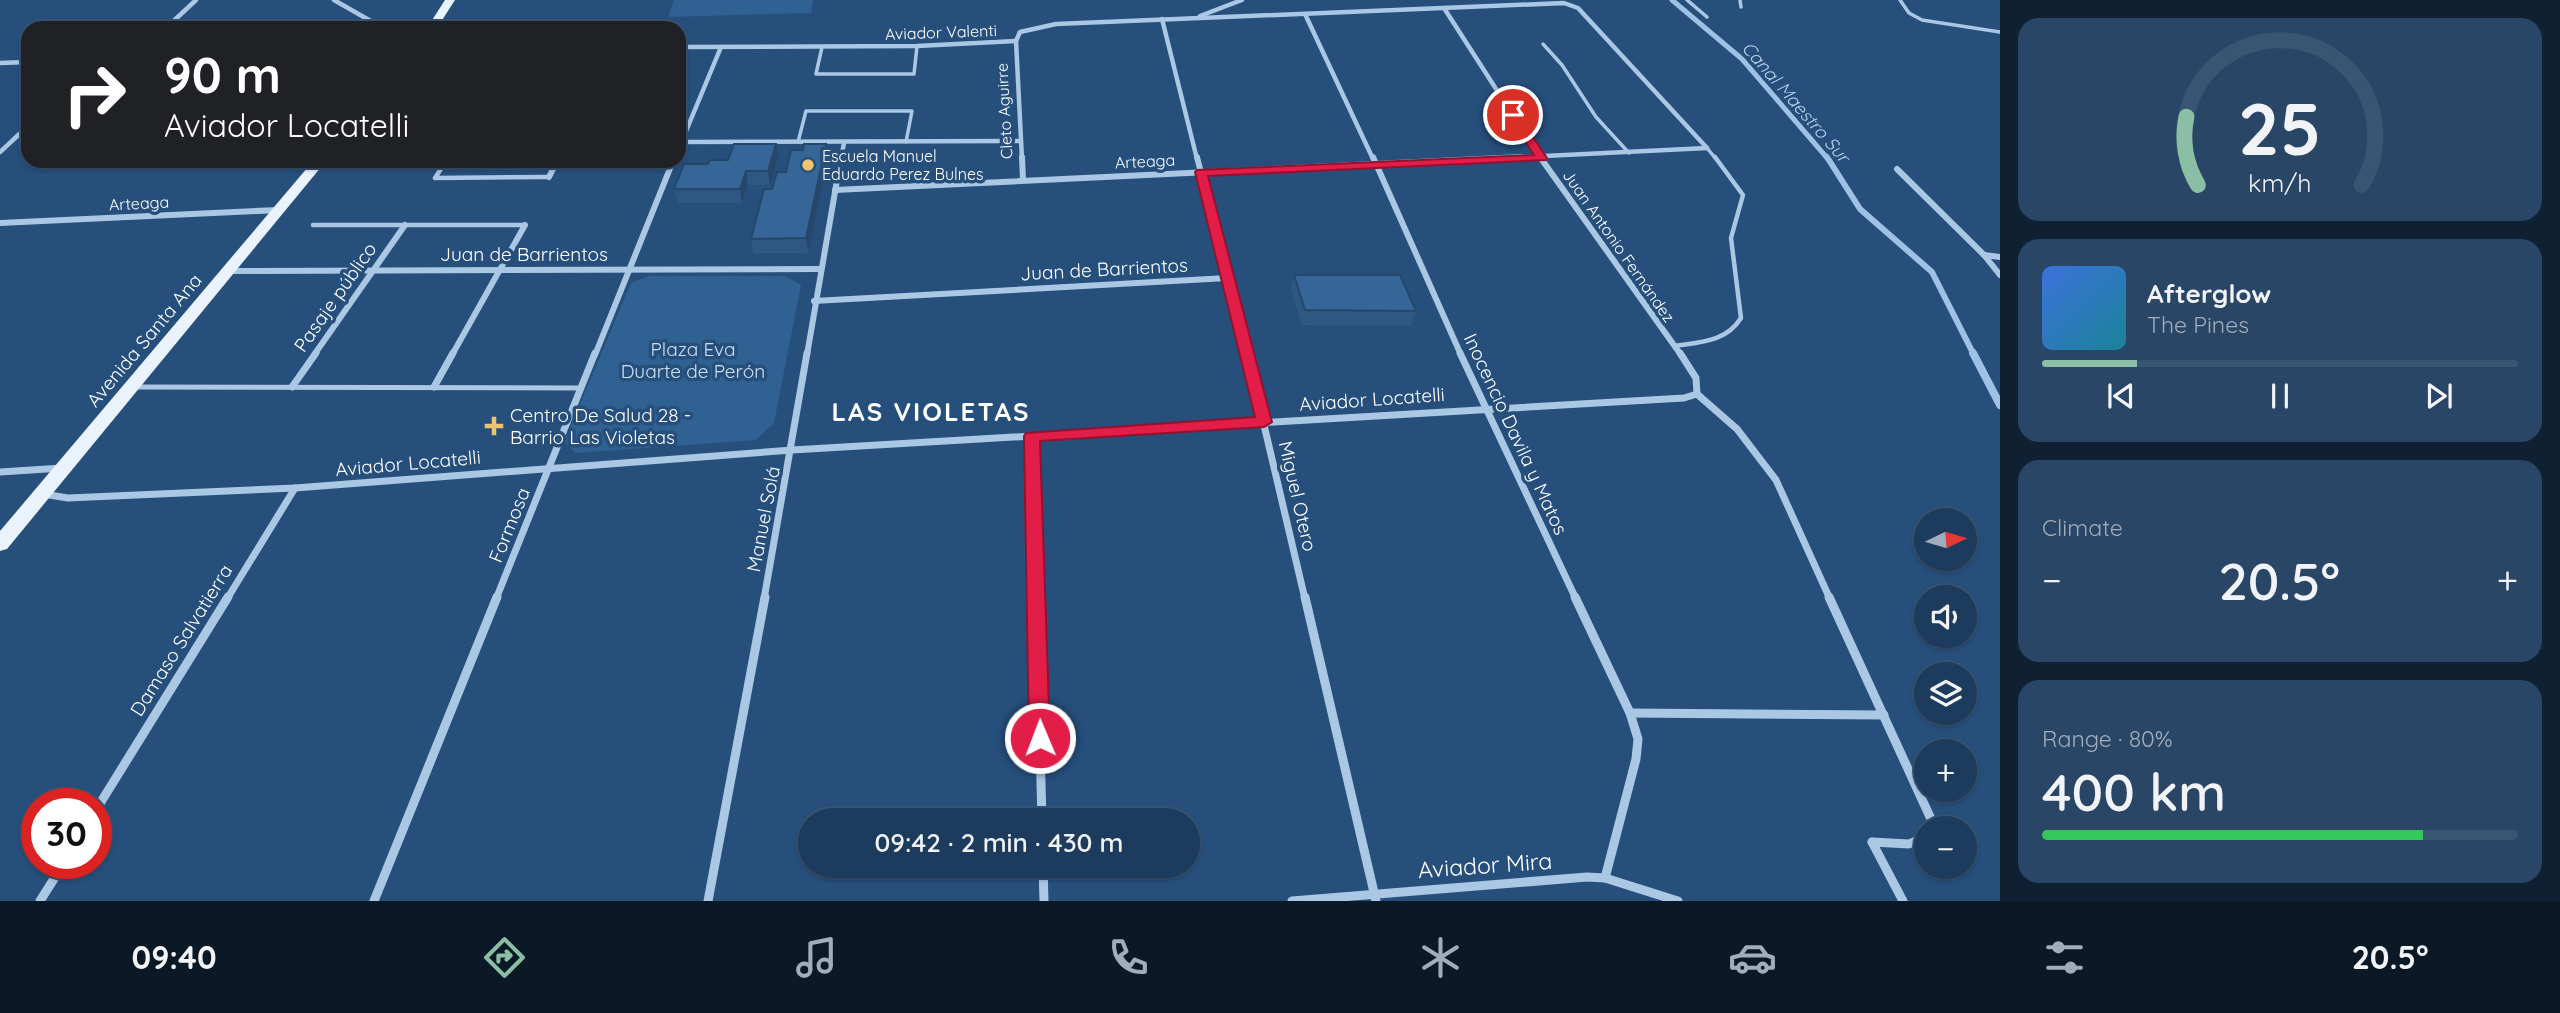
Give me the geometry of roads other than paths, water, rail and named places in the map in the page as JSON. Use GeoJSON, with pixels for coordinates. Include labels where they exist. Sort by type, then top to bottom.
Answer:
{"type":"FeatureCollection","features":[{"type":"Feature","properties":{"kind":"main road"},"geometry":{"type":"LineString","coordinates":[[436,21],[450,0]]}},
{"type":"Feature","properties":{"kind":"main road","name":"Avenida Santa Ana"},"geometry":{"type":"LineString","coordinates":[[0,544],[134,387],[314,168]]}},
{"type":"Feature","properties":{"kind":"street"},"geometry":{"type":"LineString","coordinates":[[174,21],[196,0]]}},
{"type":"Feature","properties":{"kind":"street"},"geometry":{"type":"LineString","coordinates":[[334,0],[371,21]]}},
{"type":"Feature","properties":{"kind":"street"},"geometry":{"type":"LineString","coordinates":[[1196,18],[1242,0]]}},
{"type":"Feature","properties":{"kind":"street","name":"Aviador Valenti"},"geometry":{"type":"LineString","coordinates":[[686,47],[917,46],[1016,41],[1020,32],[1045,25],[1556,1],[1574,5],[1707,148]]}},
{"type":"Feature","properties":{"kind":"street","name":"Juan Antonio Fernández"},"geometry":{"type":"LineString","coordinates":[[1444,8],[1541,158],[1696,378],[1697,394]]}},
{"type":"Feature","properties":{"kind":"street","name":"Inocencio Davila y Matos"},"geometry":{"type":"LineString","coordinates":[[1305,14],[1376,164],[1485,408],[1630,713],[1638,739],[1636,758],[1605,878]]}},
{"type":"Feature","properties":{"kind":"street","name":"Miguel Otero"},"geometry":{"type":"LineString","coordinates":[[1162,19],[1264,422],[1375,897]]}},
{"type":"Feature","properties":{"kind":"street","name":"Cleto Aguirre"},"geometry":{"type":"LineString","coordinates":[[1016,41],[1023,180]]}},
{"type":"Feature","properties":{"kind":"street"},"geometry":{"type":"LineString","coordinates":[[686,130],[721,47]]}},
{"type":"Feature","properties":{"kind":"street"},"geometry":{"type":"LineString","coordinates":[[0,63],[21,62]]}},
{"type":"Feature","properties":{"kind":"street"},"geometry":{"type":"LineString","coordinates":[[1,150],[21,132]]}},
{"type":"Feature","properties":{"kind":"street"},"geometry":{"type":"LineString","coordinates":[[686,144],[1020,141]]}},
{"type":"Feature","properties":{"kind":"street","name":"Manuel Solá"},"geometry":{"type":"LineString","coordinates":[[708,901],[792,450],[814,301],[844,143]]}},
{"type":"Feature","properties":{"kind":"street","name":"Arteaga"},"geometry":{"type":"LineString","coordinates":[[835,190],[1707,148]]}},
{"type":"Feature","properties":{"kind":"street"},"geometry":{"type":"LineString","coordinates":[[549,177],[554,168]]}},
{"type":"Feature","properties":{"kind":"street","name":"Formosa"},"geometry":{"type":"LineString","coordinates":[[374,901],[671,168]]}},
{"type":"Feature","properties":{"kind":"street"},"geometry":{"type":"LineString","coordinates":[[1897,169],[1984,255],[2000,275]]}},
{"type":"Feature","properties":{"kind":"street","name":"Arteaga"},"geometry":{"type":"LineString","coordinates":[[0,223],[278,210]]}},
{"type":"Feature","properties":{"kind":"street","name":"Pasaje público"},"geometry":{"type":"LineString","coordinates":[[292,387],[405,225]]}},
{"type":"Feature","properties":{"kind":"street"},"geometry":{"type":"LineString","coordinates":[[434,387],[525,225]]}},
{"type":"Feature","properties":{"kind":"street"},"geometry":{"type":"LineString","coordinates":[[1984,255],[2000,257]]}},
{"type":"Feature","properties":{"kind":"street","name":"Juan de Barrientos"},"geometry":{"type":"LineString","coordinates":[[229,271],[820,269]]}},
{"type":"Feature","properties":{"kind":"street","name":"Juan de Barrientos"},"geometry":{"type":"LineString","coordinates":[[814,301],[1227,278]]}},
{"type":"Feature","properties":{"kind":"street"},"geometry":{"type":"LineString","coordinates":[[1697,394],[1737,429],[1776,480],[1930,816]]}},
{"type":"Feature","properties":{"kind":"street","name":"Aviador Locatelli"},"geometry":{"type":"LineString","coordinates":[[42,494],[68,498],[295,488],[792,450],[1684,398],[1697,394]]}},
{"type":"Feature","properties":{"kind":"street"},"geometry":{"type":"LineString","coordinates":[[1032,436],[1042,808]]}},
{"type":"Feature","properties":{"kind":"street"},"geometry":{"type":"LineString","coordinates":[[0,472],[64,468]]}},
{"type":"Feature","properties":{"kind":"street","name":"Damaso Salvatierra"},"geometry":{"type":"LineString","coordinates":[[110,788],[295,488]]}},
{"type":"Feature","properties":{"kind":"street"},"geometry":{"type":"LineString","coordinates":[[1630,713],[1884,715]]}},
{"type":"Feature","properties":{"kind":"street"},"geometry":{"type":"LineString","coordinates":[[1903,901],[1872,842],[1914,844]]}},
{"type":"Feature","properties":{"kind":"street","name":"Aviador Mira"},"geometry":{"type":"LineString","coordinates":[[1292,901],[1375,897],[1587,877],[1605,878],[1678,901]]}},
{"type":"Feature","properties":{"kind":"street"},"geometry":{"type":"LineString","coordinates":[[1043,878],[1044,901]]}},
{"type":"Feature","properties":{"kind":"street"},"geometry":{"type":"LineString","coordinates":[[40,901],[54,879]]}},
{"type":"Feature","properties":{"kind":"lane"},"geometry":{"type":"LineString","coordinates":[[1687,0],[1707,17]]}},
{"type":"Feature","properties":{"kind":"lane"},"geometry":{"type":"LineString","coordinates":[[1740,0],[1741,7]]}},
{"type":"Feature","properties":{"kind":"lane"},"geometry":{"type":"LineString","coordinates":[[1900,0],[1909,13],[1922,20],[2000,32]]}},
{"type":"Feature","properties":{"kind":"lane"},"geometry":{"type":"LineString","coordinates":[[1543,44],[1562,65],[1596,117],[1629,153]]}},
{"type":"Feature","properties":{"kind":"lane"},"geometry":{"type":"LineString","coordinates":[[822,47],[816,74],[914,74],[917,46]]}},
{"type":"Feature","properties":{"kind":"lane"},"geometry":{"type":"LineString","coordinates":[[798,142],[806,111],[912,111],[906,142]]}},
{"type":"Feature","properties":{"kind":"lane"},"geometry":{"type":"LineString","coordinates":[[1675,346],[1727,336],[1736,328],[1741,318],[1731,238],[1743,195],[1732,177],[1707,148]]}},
{"type":"Feature","properties":{"kind":"lane"},"geometry":{"type":"LineString","coordinates":[[441,168],[435,178],[549,177]]}},
{"type":"Feature","properties":{"kind":"lane"},"geometry":{"type":"LineString","coordinates":[[313,226],[525,225]]}},
{"type":"Feature","properties":{"kind":"lane"},"geometry":{"type":"LineString","coordinates":[[134,387],[581,387]]}},
{"type":"Feature","properties":{"kind":"waterway","name":"Canal Maestro Sur"},"geometry":{"type":"LineString","coordinates":[[1672,0],[1742,59],[1828,159]]}},
{"type":"Feature","properties":{"kind":"waterway","name":"Canal Maestro Sur"},"geometry":{"type":"LineString","coordinates":[[1827,157],[1860,209],[1932,272],[1974,355]]}},
{"type":"Feature","properties":{"kind":"waterway","name":"Canal Maestro Sur"},"geometry":{"type":"LineString","coordinates":[[1973,353],[2000,405]]}},
{"type":"Feature","properties":{"kind":"place","name":"Escuela Manuel Eduardo Perez Bulnes"},"geometry":{"type":"Point","coordinates":[808,165]}},
{"type":"Feature","properties":{"kind":"place","name":"Centro De Salud 28 - Barrio Las Violetas"},"geometry":{"type":"Point","coordinates":[494,426]}},
{"type":"Feature","properties":{"kind":"district","name":"LAS VIOLETAS"},"geometry":{"type":"Point","coordinates":[931,411]}},
{"type":"Feature","properties":{"kind":"park label","name":"Plaza Eva Duarte de Perón"},"geometry":{"type":"Point","coordinates":[693,360]}}]}
